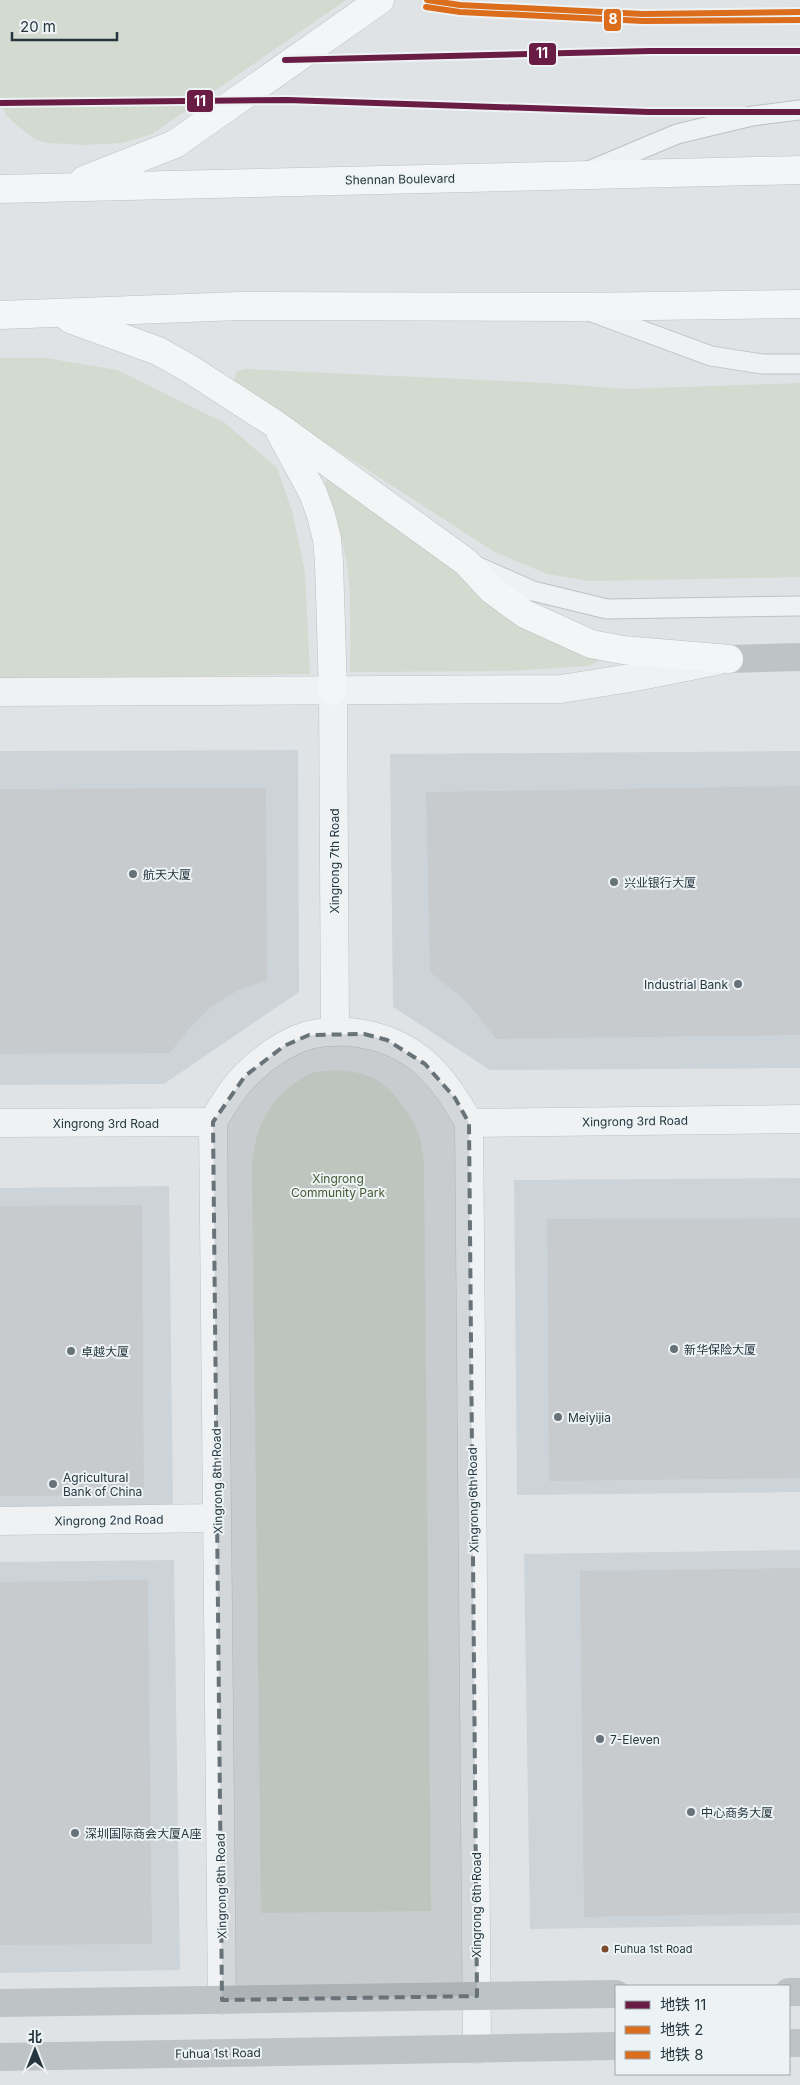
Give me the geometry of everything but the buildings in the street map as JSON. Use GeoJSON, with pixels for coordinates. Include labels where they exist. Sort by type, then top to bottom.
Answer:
{"type":"FeatureCollection","features":[{"type":"Feature","properties":{"kind":"main road"},"geometry":{"type":"LineString","coordinates":[[67,187],[175,144],[380,0]]}},
{"type":"Feature","properties":{"kind":"main road","name":"Shennan Boulevard"},"geometry":{"type":"LineString","coordinates":[[0,189],[800,170]]}},
{"type":"Feature","properties":{"kind":"main road"},"geometry":{"type":"LineString","coordinates":[[0,315],[240,306],[578,307],[800,304]]}},
{"type":"Feature","properties":{"kind":"main road"},"geometry":{"type":"LineString","coordinates":[[57,314],[158,352],[190,369],[276,424],[466,562],[492,590],[525,614],[591,644],[623,650],[729,659]]}},
{"type":"Feature","properties":{"kind":"main road"},"geometry":{"type":"LineString","coordinates":[[276,424],[313,493],[327,539],[333,690]]}},
{"type":"Feature","properties":{"kind":"street"},"geometry":{"type":"LineString","coordinates":[[0,692],[561,689],[729,659],[800,657]]}},
{"type":"Feature","properties":{"kind":"street","name":"Xingrong 7th Road"},"geometry":{"type":"LineString","coordinates":[[333,690],[335,1032]]}},
{"type":"Feature","properties":{"kind":"street"},"geometry":{"type":"LineString","coordinates":[[213,1122],[232,1092],[262,1060],[284,1046],[310,1035],[335,1032]]}},
{"type":"Feature","properties":{"kind":"street","name":"Xingrong 6th Road"},"geometry":{"type":"LineString","coordinates":[[335,1032],[364,1034],[387,1040],[407,1050],[442,1081],[455,1098],[469,1123],[477,2048]]}},
{"type":"Feature","properties":{"kind":"street","name":"Xingrong 3rd Road"},"geometry":{"type":"LineString","coordinates":[[469,1123],[800,1119]]}},
{"type":"Feature","properties":{"kind":"street","name":"Xingrong 3rd Road"},"geometry":{"type":"LineString","coordinates":[[0,1123],[213,1122]]}},
{"type":"Feature","properties":{"kind":"street","name":"Xingrong 8th Road"},"geometry":{"type":"LineString","coordinates":[[213,1122],[222,2000]]}},
{"type":"Feature","properties":{"kind":"street","name":"Xingrong 2nd Road"},"geometry":{"type":"LineString","coordinates":[[0,1520],[217,1518]]}},
{"type":"Feature","properties":{"kind":"street"},"geometry":{"type":"LineString","coordinates":[[0,2003],[615,1994]]}},
{"type":"Feature","properties":{"kind":"street","name":"Fuhua 1st Road"},"geometry":{"type":"LineString","coordinates":[[0,2057],[615,2046]]}},
{"type":"Feature","properties":{"kind":"lane"},"geometry":{"type":"LineString","coordinates":[[582,174],[677,134],[752,116],[800,110]]}},
{"type":"Feature","properties":{"kind":"lane"},"geometry":{"type":"LineString","coordinates":[[578,307],[711,356],[762,364],[800,364]]}},
{"type":"Feature","properties":{"kind":"lane"},"geometry":{"type":"LineString","coordinates":[[466,562],[533,591],[607,609],[800,606]]}},
{"type":"Feature","properties":{"kind":"highlighted area"},"geometry":{"type":"Polygon","coordinates":[[[364,1034],[387,1040],[425,1064],[455,1098],[469,1123],[477,1996],[222,2000],[213,1122],[245,1076],[284,1046],[309,1035],[364,1034]]]}},
{"type":"Feature","properties":{"kind":"shaded area","name":"航天大厦"},"geometry":{"type":"Polygon","coordinates":[[[298,750],[299,992],[164,1084],[0,1085],[0,751],[298,750]]]}},
{"type":"Feature","properties":{"kind":"shaded area","name":"兴业银行大厦"},"geometry":{"type":"Polygon","coordinates":[[[800,751],[800,1068],[490,1070],[393,1007],[390,754],[800,751]]]}},
{"type":"Feature","properties":{"kind":"shaded area","name":"新华保险大厦"},"geometry":{"type":"Polygon","coordinates":[[[800,1178],[800,1492],[517,1495],[514,1180],[800,1178]]]}},
{"type":"Feature","properties":{"kind":"shaded area","name":"卓越大厦"},"geometry":{"type":"Polygon","coordinates":[[[169,1186],[173,1507],[0,1509],[0,1188],[169,1186]]]}},
{"type":"Feature","properties":{"kind":"shaded area"},"geometry":{"type":"Polygon","coordinates":[[[800,1550],[800,1925],[530,1929],[524,1554],[800,1550]]]}},
{"type":"Feature","properties":{"kind":"shaded area","name":"深圳国际商会大厦A座"},"geometry":{"type":"Polygon","coordinates":[[[174,1560],[180,1970],[0,1973],[0,1562],[174,1560]]]}},
{"type":"Feature","properties":{"kind":"green space"},"geometry":{"type":"Polygon","coordinates":[[[0,0],[346,0],[152,134],[122,143],[85,145],[49,143],[36,140],[6,115],[0,96],[0,0]]]}},
{"type":"Feature","properties":{"kind":"green space"},"geometry":{"type":"Polygon","coordinates":[[[0,358],[46,358],[117,370],[225,423],[277,468],[292,511],[305,572],[310,674],[0,680],[0,358]]]}},
{"type":"Feature","properties":{"kind":"green space"},"geometry":{"type":"Polygon","coordinates":[[[245,369],[548,383],[625,389],[800,383],[800,577],[589,581],[547,574],[493,551],[244,390],[234,382],[236,372],[245,369]]]}},
{"type":"Feature","properties":{"kind":"green space"},"geometry":{"type":"Polygon","coordinates":[[[327,480],[337,481],[598,654],[600,661],[587,666],[508,671],[350,672],[349,578],[340,535],[321,488],[327,480]]]}},
{"type":"Feature","properties":{"kind":"green space","name":"Xingrong Community Park"},"geometry":{"type":"Polygon","coordinates":[[[333,1070],[355,1072],[375,1079],[396,1097],[408,1113],[417,1130],[421,1141],[424,1165],[431,1911],[261,1913],[252,1167],[254,1147],[259,1129],[276,1101],[300,1079],[310,1074],[333,1070]]]}},
{"type":"Feature","properties":{"kind":"metro line","name":"2"},"geometry":{"type":"LineString","coordinates":[[427,0],[460,5],[643,14],[800,12]]}},
{"type":"Feature","properties":{"kind":"metro line","name":"8"},"geometry":{"type":"LineString","coordinates":[[426,7],[460,12],[643,21],[800,20]]}},
{"type":"Feature","properties":{"kind":"metro line","name":"11"},"geometry":{"type":"LineString","coordinates":[[285,60],[650,51],[800,51]]}},
{"type":"Feature","properties":{"kind":"metro line","name":"11"},"geometry":{"type":"LineString","coordinates":[[0,103],[287,100],[649,112],[800,112]]}},
{"type":"Feature","properties":{"kind":"place","name":"航天大厦"},"geometry":{"type":"Point","coordinates":[133,874]}},
{"type":"Feature","properties":{"kind":"place","name":"兴业银行大厦"},"geometry":{"type":"Point","coordinates":[614,882]}},
{"type":"Feature","properties":{"kind":"place","name":"Industrial Bank"},"geometry":{"type":"Point","coordinates":[738,984]}},
{"type":"Feature","properties":{"kind":"place","name":"新华保险大厦"},"geometry":{"type":"Point","coordinates":[674,1349]}},
{"type":"Feature","properties":{"kind":"place","name":"卓越大厦"},"geometry":{"type":"Point","coordinates":[71,1351]}},
{"type":"Feature","properties":{"kind":"place","name":"Meiyijia"},"geometry":{"type":"Point","coordinates":[558,1417]}},
{"type":"Feature","properties":{"kind":"place","name":"Agricultural Bank of China"},"geometry":{"type":"Point","coordinates":[53,1484]}},
{"type":"Feature","properties":{"kind":"place","name":"7-Eleven"},"geometry":{"type":"Point","coordinates":[600,1739]}},
{"type":"Feature","properties":{"kind":"place","name":"中心商务大厦"},"geometry":{"type":"Point","coordinates":[691,1812]}},
{"type":"Feature","properties":{"kind":"place","name":"深圳国际商会大厦A座"},"geometry":{"type":"Point","coordinates":[75,1833]}},
{"type":"Feature","properties":{"kind":"place","name":"Fuhua 1st Road"},"geometry":{"type":"Point","coordinates":[605,1949]}}]}
